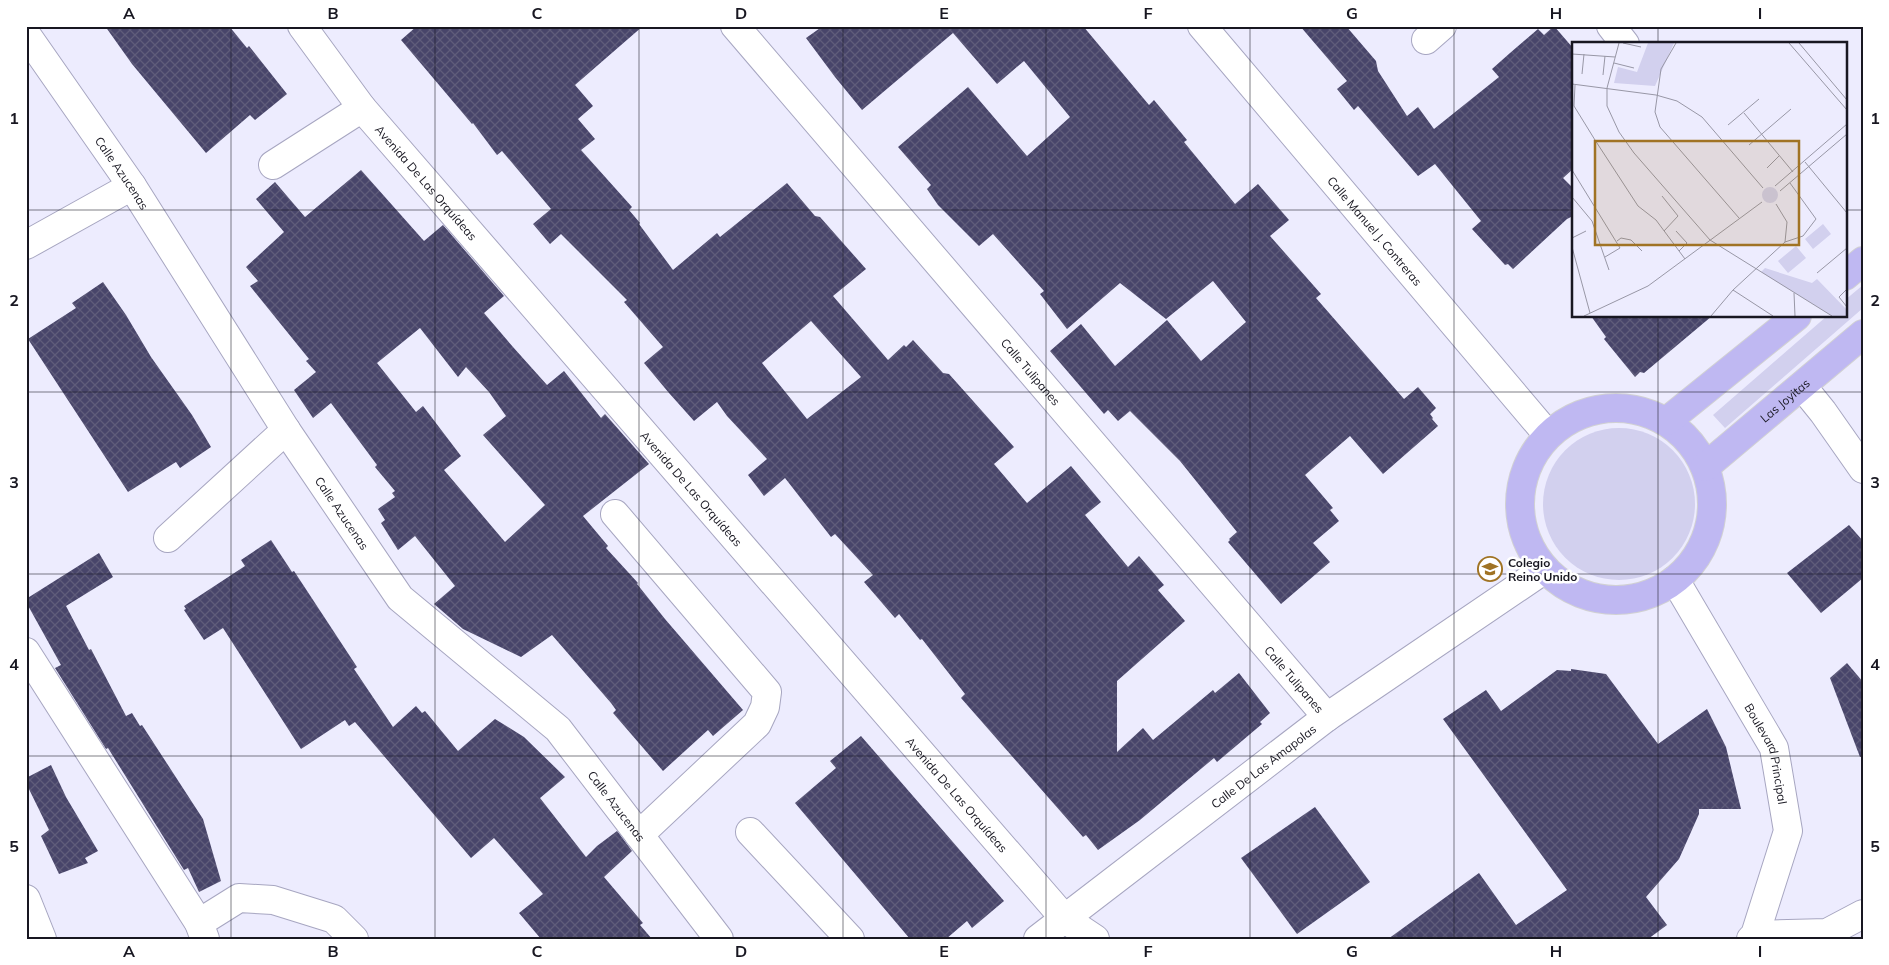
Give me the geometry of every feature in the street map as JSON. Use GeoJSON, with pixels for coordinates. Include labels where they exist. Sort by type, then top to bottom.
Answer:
{"type":"FeatureCollection","features":[{"type":"Feature","properties":{"kind":"main road"},"geometry":{"type":"LineString","coordinates":[[1846,275],[1863,261]]}},
{"type":"Feature","properties":{"kind":"main road"},"geometry":{"type":"LineString","coordinates":[[1667,421],[1795,318]]}},
{"type":"Feature","properties":{"kind":"main road","name":"Las Joyitas"},"geometry":{"type":"LineString","coordinates":[[1706,467],[1863,334]]}},
{"type":"Feature","properties":{"kind":"main road"},"geometry":{"type":"LineString","coordinates":[[1605,408],[1637,409],[1667,421],[1690,441],[1706,467],[1713,508],[1702,548],[1675,580],[1643,597],[1608,600],[1573,591],[1545,569],[1525,538],[1519,502],[1527,465],[1548,435],[1574,417],[1605,408]]}},
{"type":"Feature","properties":{"kind":"street","name":"Avenida De Las Orquídeas"},"geometry":{"type":"LineString","coordinates":[[302,26],[362,108],[1065,919],[1095,939]]}},
{"type":"Feature","properties":{"kind":"street","name":"Calle Tulipanes"},"geometry":{"type":"LineString","coordinates":[[735,26],[1327,716]]}},
{"type":"Feature","properties":{"kind":"street","name":"Calle Manuel J. Contreras"},"geometry":{"type":"LineString","coordinates":[[1202,26],[1548,435]]}},
{"type":"Feature","properties":{"kind":"street"},"geometry":{"type":"LineString","coordinates":[[1611,26],[1624,42]]}},
{"type":"Feature","properties":{"kind":"street","name":"Calle Azucenas"},"geometry":{"type":"LineString","coordinates":[[26,34],[132,186],[286,430],[400,598],[558,729],[719,939]]}},
{"type":"Feature","properties":{"kind":"street"},"geometry":{"type":"LineString","coordinates":[[273,165],[362,108]]}},
{"type":"Feature","properties":{"kind":"street"},"geometry":{"type":"LineString","coordinates":[[26,246],[132,186]]}},
{"type":"Feature","properties":{"kind":"street"},"geometry":{"type":"LineString","coordinates":[[1802,386],[1823,412],[1863,469]]}},
{"type":"Feature","properties":{"kind":"street"},"geometry":{"type":"LineString","coordinates":[[168,538],[286,430]]}},
{"type":"Feature","properties":{"kind":"street"},"geometry":{"type":"LineString","coordinates":[[615,514],[767,692],[765,707],[757,724],[639,835]]}},
{"type":"Feature","properties":{"kind":"street","name":"Calle De Las Amapolas"},"geometry":{"type":"LineString","coordinates":[[1038,939],[1327,716],[1545,569]]}},
{"type":"Feature","properties":{"kind":"street","name":"Boulevard Principal"},"geometry":{"type":"LineString","coordinates":[[1675,580],[1774,748],[1788,831],[1753,937]]}},
{"type":"Feature","properties":{"kind":"street"},"geometry":{"type":"LineString","coordinates":[[26,652],[202,931],[239,898],[273,900],[334,919],[354,939]]}},
{"type":"Feature","properties":{"kind":"street"},"geometry":{"type":"LineString","coordinates":[[750,832],[850,939]]}},
{"type":"Feature","properties":{"kind":"street"},"geometry":{"type":"LineString","coordinates":[[26,899],[42,939]]}},
{"type":"Feature","properties":{"kind":"street"},"geometry":{"type":"LineString","coordinates":[[1753,937],[1827,933],[1863,914]]}},
{"type":"Feature","properties":{"kind":"shaded area"},"geometry":{"type":"Polygon","coordinates":[[[1863,285],[1863,308],[1725,428],[1713,415],[1825,318],[1846,318],[1846,299],[1863,285]]]}},
{"type":"Feature","properties":{"kind":"shaded area"},"geometry":{"type":"Polygon","coordinates":[[[1619,428],[1634,429],[1648,434],[1673,450],[1689,475],[1694,489],[1694,519],[1689,533],[1673,558],[1648,574],[1634,579],[1619,580],[1604,579],[1590,574],[1565,558],[1549,533],[1544,519],[1543,504],[1544,489],[1549,475],[1565,450],[1590,434],[1604,429],[1619,428]]]}},
{"type":"Feature","properties":{"kind":"building"},"geometry":{"type":"Polygon","coordinates":[[[105,26],[229,26],[247,48],[249,46],[287,94],[255,120],[250,115],[206,153],[132,64],[105,26]]]}},
{"type":"Feature","properties":{"kind":"building"},"geometry":{"type":"Polygon","coordinates":[[[417,26],[643,26],[575,85],[593,106],[578,119],[595,139],[581,150],[632,207],[629,210],[673,270],[717,233],[720,237],[787,183],[815,216],[820,217],[866,269],[833,296],[888,360],[904,345],[906,347],[913,340],[943,373],[949,374],[1014,447],[994,464],[1027,503],[1071,466],[1101,502],[1085,515],[1128,567],[1139,556],[1164,585],[1158,590],[1185,621],[1117,681],[1117,752],[1143,728],[1153,740],[1213,690],[1215,693],[1239,673],[1270,713],[1260,722],[1262,724],[1217,762],[1214,758],[1140,820],[1098,850],[1086,835],[1083,837],[961,698],[965,694],[922,639],[920,640],[899,614],[895,618],[864,582],[873,575],[835,534],[831,537],[785,478],[764,496],[748,475],[767,459],[727,416],[717,402],[694,421],[669,393],[644,363],[663,347],[624,302],[627,300],[561,234],[550,244],[533,224],[551,209],[502,151],[497,155],[473,123],[401,40],[417,26]],[[811,321],[762,363],[807,419],[861,377],[811,321]]]}},
{"type":"Feature","properties":{"kind":"building"},"geometry":{"type":"Polygon","coordinates":[[[823,26],[1083,26],[1149,105],[1154,100],[1187,140],[1184,142],[1235,204],[1258,184],[1289,220],[1270,236],[1321,294],[1316,298],[1404,399],[1418,387],[1436,408],[1430,414],[1438,426],[1383,474],[1350,436],[1305,475],[1333,508],[1330,510],[1339,521],[1313,543],[1330,562],[1281,604],[1228,542],[1237,532],[1180,461],[1130,411],[1118,421],[1108,410],[1104,414],[1050,351],[1081,324],[1115,366],[1167,320],[1201,361],[1246,322],[1213,281],[1166,319],[1120,283],[1067,329],[1040,294],[1044,291],[993,234],[979,246],[938,205],[927,189],[931,185],[898,147],[968,87],[1027,156],[1070,117],[1024,61],[997,84],[953,33],[862,110],[806,38],[823,26]]]}},
{"type":"Feature","properties":{"kind":"building"},"geometry":{"type":"Polygon","coordinates":[[[1300,26],[1346,26],[1376,61],[1378,71],[1407,116],[1418,107],[1434,129],[1499,77],[1492,69],[1510,53],[1538,29],[1544,35],[1554,26],[1572,47],[1572,170],[1563,178],[1572,187],[1572,216],[1513,269],[1508,264],[1505,265],[1472,229],[1481,221],[1435,164],[1418,176],[1358,106],[1354,110],[1337,89],[1347,81],[1300,26]]]}},
{"type":"Feature","properties":{"kind":"building"},"geometry":{"type":"Polygon","coordinates":[[[361,170],[424,241],[443,225],[504,296],[484,313],[513,347],[547,385],[564,371],[601,418],[605,414],[649,464],[583,516],[608,546],[606,548],[638,583],[665,619],[743,710],[713,736],[708,730],[663,771],[613,713],[616,710],[611,703],[552,635],[521,657],[463,629],[434,604],[455,586],[415,536],[398,550],[381,523],[385,520],[378,509],[395,497],[392,493],[395,491],[375,467],[377,465],[331,403],[313,418],[294,390],[316,372],[306,361],[309,359],[250,286],[258,281],[246,267],[284,232],[256,199],[275,182],[305,217],[361,170]],[[420,328],[377,363],[416,412],[423,406],[461,456],[444,470],[505,542],[545,505],[483,435],[506,416],[489,392],[466,367],[458,377],[420,328]]]}},
{"type":"Feature","properties":{"kind":"building"},"geometry":{"type":"Polygon","coordinates":[[[103,282],[126,315],[151,357],[192,415],[211,447],[180,468],[176,462],[128,492],[28,339],[76,308],[72,303],[103,282]]]}},
{"type":"Feature","properties":{"kind":"building"},"geometry":{"type":"Polygon","coordinates":[[[1592,318],[1710,318],[1644,373],[1640,372],[1635,377],[1604,339],[1606,337],[1592,318]]]}},
{"type":"Feature","properties":{"kind":"building"},"geometry":{"type":"Polygon","coordinates":[[[1849,525],[1863,541],[1863,578],[1821,613],[1787,573],[1849,525]]]}},
{"type":"Feature","properties":{"kind":"building"},"geometry":{"type":"Polygon","coordinates":[[[271,540],[292,572],[294,571],[357,667],[354,669],[393,727],[416,706],[422,713],[425,711],[458,751],[495,719],[524,737],[565,777],[540,798],[586,857],[597,846],[618,832],[632,851],[604,877],[643,923],[640,925],[652,939],[541,939],[519,913],[543,894],[494,838],[471,858],[355,722],[349,726],[345,720],[301,749],[223,628],[204,640],[184,610],[186,609],[184,606],[245,566],[241,560],[271,540]]]}},
{"type":"Feature","properties":{"kind":"building"},"geometry":{"type":"Polygon","coordinates":[[[99,553],[113,577],[66,606],[126,716],[132,713],[140,726],[142,725],[203,819],[221,881],[199,892],[188,868],[184,870],[108,748],[106,749],[55,668],[61,665],[26,602],[26,599],[99,553]]]}},
{"type":"Feature","properties":{"kind":"building"},"geometry":{"type":"Polygon","coordinates":[[[1847,663],[1863,682],[1863,756],[1860,757],[1830,678],[1847,663]]]}},
{"type":"Feature","properties":{"kind":"building"},"geometry":{"type":"Polygon","coordinates":[[[1571,669],[1606,674],[1658,744],[1707,709],[1726,747],[1741,809],[1699,809],[1699,814],[1679,859],[1646,897],[1667,925],[1648,939],[1388,939],[1479,873],[1516,925],[1567,890],[1443,719],[1486,690],[1501,711],[1557,670],[1571,671],[1571,669]]]}},
{"type":"Feature","properties":{"kind":"building"},"geometry":{"type":"Polygon","coordinates":[[[861,736],[1004,901],[972,928],[967,921],[946,939],[910,939],[795,803],[836,768],[830,761],[861,736]]]}},
{"type":"Feature","properties":{"kind":"building"},"geometry":{"type":"Polygon","coordinates":[[[51,765],[66,797],[98,851],[85,858],[88,863],[59,874],[41,836],[49,830],[26,783],[26,778],[51,765]]]}},
{"type":"Feature","properties":{"kind":"building"},"geometry":{"type":"Polygon","coordinates":[[[1315,807],[1370,882],[1297,934],[1241,858],[1315,807]]]}},
{"type":"Feature","properties":{"kind":"place","name":"Colegio Reino Unido"},"geometry":{"type":"Point","coordinates":[1490,569]}}]}
